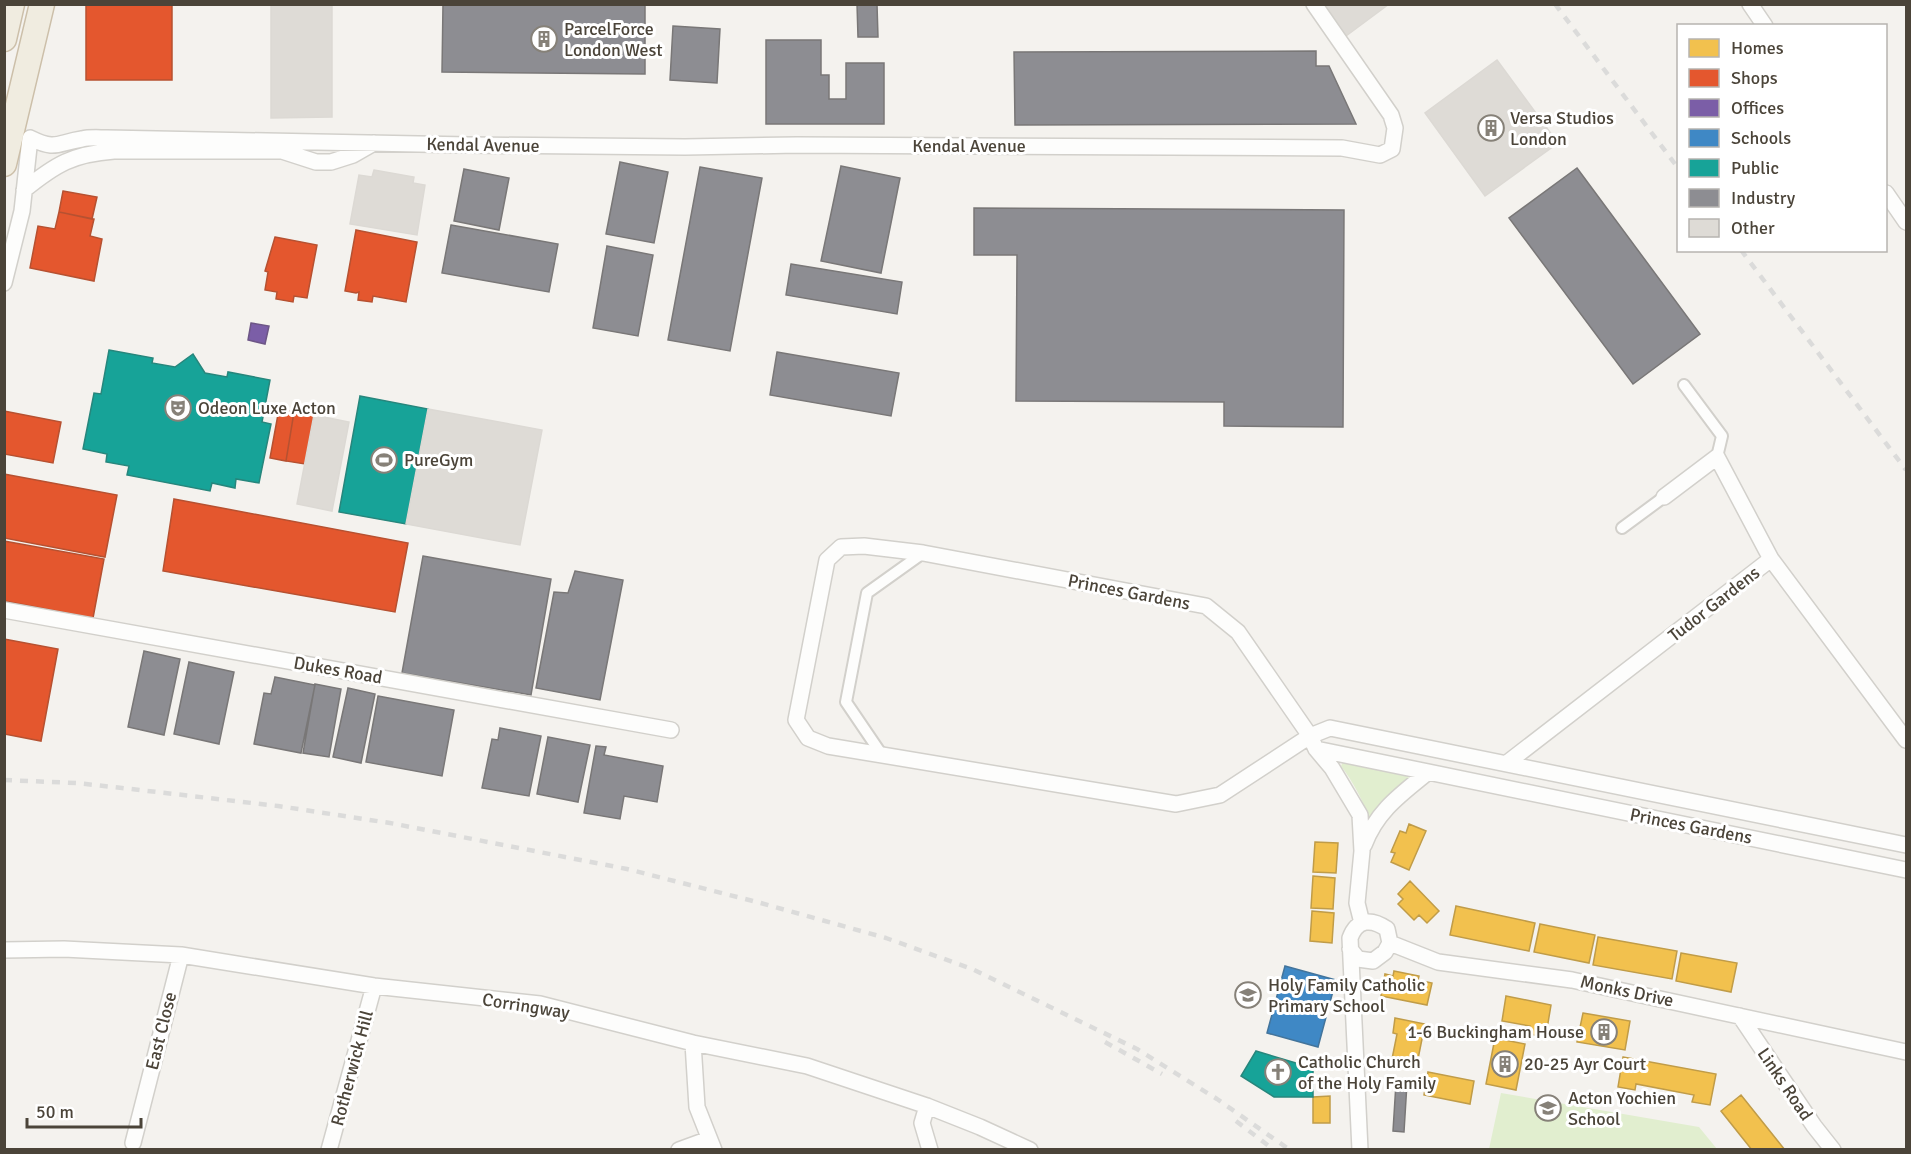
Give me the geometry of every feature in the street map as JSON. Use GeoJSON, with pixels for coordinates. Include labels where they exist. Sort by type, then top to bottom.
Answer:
{"type":"FeatureCollection","features":[{"type":"Feature","properties":{"kind":"highway"},"geometry":{"type":"LineString","coordinates":[[4,39],[12,4]]}},
{"type":"Feature","properties":{"kind":"highway"},"geometry":{"type":"LineString","coordinates":[[4,164],[42,4]]}},
{"type":"Feature","properties":{"kind":"highway"},"geometry":{"type":"LineString","coordinates":[[24,78],[25,127],[30,138]]}},
{"type":"Feature","properties":{"kind":"street","name":"Kendal Avenue"},"geometry":{"type":"LineString","coordinates":[[30,138],[45,146],[56,146],[82,139],[107,138],[609,146],[1342,148],[1380,155],[1392,149],[1395,128],[1391,115],[1314,4]]}},
{"type":"Feature","properties":{"kind":"street"},"geometry":{"type":"LineString","coordinates":[[1750,4],[1764,24]]}},
{"type":"Feature","properties":{"kind":"street"},"geometry":{"type":"LineString","coordinates":[[4,283],[22,210],[30,138]]}},
{"type":"Feature","properties":{"kind":"street"},"geometry":{"type":"LineString","coordinates":[[335,141],[339,147],[341,159]]}},
{"type":"Feature","properties":{"kind":"street","name":"Kendal Avenue"},"geometry":{"type":"LineString","coordinates":[[24,190],[46,172],[66,161],[91,153],[282,151],[316,162],[332,162],[374,143]]}},
{"type":"Feature","properties":{"kind":"street"},"geometry":{"type":"LineString","coordinates":[[1887,194],[1906,222]]}},
{"type":"Feature","properties":{"kind":"street"},"geometry":{"type":"LineString","coordinates":[[1622,528],[1717,457],[1722,436],[1684,386]]}},
{"type":"Feature","properties":{"kind":"street"},"geometry":{"type":"LineString","coordinates":[[1717,457],[1771,560]]}},
{"type":"Feature","properties":{"kind":"street","name":"Princes Gardens"},"geometry":{"type":"LineString","coordinates":[[1362,850],[1360,815],[1332,768],[1313,742],[1238,632],[1206,606],[923,553],[864,546],[842,547],[826,560],[796,720],[808,738],[828,746],[1176,804],[1220,795],[1313,742],[1330,728],[1906,845]]}},
{"type":"Feature","properties":{"kind":"street"},"geometry":{"type":"LineString","coordinates":[[882,755],[846,702],[867,593],[923,553]]}},
{"type":"Feature","properties":{"kind":"street","name":"Tudor Gardens"},"geometry":{"type":"LineString","coordinates":[[1508,763],[1771,560],[1906,740]]}},
{"type":"Feature","properties":{"kind":"street","name":"Dukes Road"},"geometry":{"type":"LineString","coordinates":[[4,610],[671,730]]}},
{"type":"Feature","properties":{"kind":"street","name":"Princes Gardens"},"geometry":{"type":"LineString","coordinates":[[1313,742],[1427,773],[1906,870]]}},
{"type":"Feature","properties":{"kind":"street"},"geometry":{"type":"LineString","coordinates":[[1476,782],[1482,758]]}},
{"type":"Feature","properties":{"kind":"street"},"geometry":{"type":"LineString","coordinates":[[1362,923],[1358,903],[1362,850],[1371,828],[1392,800],[1427,773]]}},
{"type":"Feature","properties":{"kind":"street"},"geometry":{"type":"LineString","coordinates":[[1353,953],[1368,962],[1373,961],[1385,952],[1390,943],[1387,929],[1376,922],[1362,923],[1351,933],[1360,1149]]}},
{"type":"Feature","properties":{"kind":"street","name":"Monks Drive"},"geometry":{"type":"LineString","coordinates":[[1390,943],[1438,962],[1572,980],[1906,1052]]}},
{"type":"Feature","properties":{"kind":"street","name":"Corringway"},"geometry":{"type":"LineString","coordinates":[[4,950],[64,949],[181,955],[374,986],[540,1004],[693,1043],[807,1066],[927,1106],[980,1126],[1030,1149]]}},
{"type":"Feature","properties":{"kind":"street","name":"East Close"},"geometry":{"type":"LineString","coordinates":[[133,1143],[181,955]]}},
{"type":"Feature","properties":{"kind":"street","name":"Rotherwick Hill"},"geometry":{"type":"LineString","coordinates":[[329,1149],[374,986]]}},
{"type":"Feature","properties":{"kind":"street","name":"Links Road"},"geometry":{"type":"LineString","coordinates":[[1740,1016],[1814,1126],[1833,1149]]}},
{"type":"Feature","properties":{"kind":"street"},"geometry":{"type":"LineString","coordinates":[[679,1149],[712,1144],[698,1107],[693,1043]]}},
{"type":"Feature","properties":{"kind":"street"},"geometry":{"type":"LineString","coordinates":[[927,1106],[922,1123],[930,1149]]}},
{"type":"Feature","properties":{"kind":"green space"},"geometry":{"type":"Polygon","coordinates":[[[1343,762],[1410,776],[1381,803],[1372,818],[1368,817],[1357,790],[1341,766],[1343,762]]]}},
{"type":"Feature","properties":{"kind":"green space","name":"Acton Yochien School"},"geometry":{"type":"Polygon","coordinates":[[[1501,1093],[1699,1127],[1717,1149],[1489,1149],[1501,1093]]]}},
{"type":"Feature","properties":{"kind":"building: Homes"},"geometry":{"type":"Polygon","coordinates":[[[1409,824],[1426,831],[1409,870],[1391,862],[1395,853],[1391,852],[1400,831],[1406,833],[1409,824]]]}},
{"type":"Feature","properties":{"kind":"building: Homes"},"geometry":{"type":"Polygon","coordinates":[[[1315,842],[1338,843],[1336,873],[1313,872],[1315,842]]]}},
{"type":"Feature","properties":{"kind":"building: Homes"},"geometry":{"type":"Polygon","coordinates":[[[1313,876],[1335,878],[1333,909],[1311,908],[1313,876]]]}},
{"type":"Feature","properties":{"kind":"building: Homes"},"geometry":{"type":"Polygon","coordinates":[[[1410,881],[1439,911],[1427,923],[1419,915],[1414,920],[1398,904],[1403,899],[1398,894],[1410,881]]]}},
{"type":"Feature","properties":{"kind":"building: Homes"},"geometry":{"type":"Polygon","coordinates":[[[1456,906],[1535,923],[1529,951],[1450,935],[1456,906]]]}},
{"type":"Feature","properties":{"kind":"building: Homes"},"geometry":{"type":"Polygon","coordinates":[[[1312,911],[1334,913],[1332,943],[1310,941],[1312,911]]]}},
{"type":"Feature","properties":{"kind":"building: Homes"},"geometry":{"type":"Polygon","coordinates":[[[1540,924],[1595,935],[1589,963],[1534,952],[1540,924]]]}},
{"type":"Feature","properties":{"kind":"building: Homes"},"geometry":{"type":"Polygon","coordinates":[[[1598,937],[1677,951],[1672,979],[1593,965],[1598,937]]]}},
{"type":"Feature","properties":{"kind":"building: Homes"},"geometry":{"type":"Polygon","coordinates":[[[1681,953],[1737,963],[1731,992],[1676,981],[1681,953]]]}},
{"type":"Feature","properties":{"kind":"building: Homes"},"geometry":{"type":"Polygon","coordinates":[[[1394,971],[1419,976],[1418,980],[1432,983],[1427,1005],[1381,996],[1385,974],[1393,976],[1394,971]]]}},
{"type":"Feature","properties":{"kind":"building: Homes"},"geometry":{"type":"Polygon","coordinates":[[[1506,996],[1551,1005],[1547,1029],[1542,1028],[1540,1036],[1528,1034],[1530,1026],[1502,1021],[1506,996]]]}},
{"type":"Feature","properties":{"kind":"building: Homes","name":"1-6 Buckingham House"},"geometry":{"type":"Polygon","coordinates":[[[1583,1013],[1630,1021],[1625,1050],[1577,1042],[1583,1013]]]}},
{"type":"Feature","properties":{"kind":"building: Homes"},"geometry":{"type":"Polygon","coordinates":[[[1395,1018],[1425,1024],[1416,1069],[1391,1064],[1397,1034],[1393,1033],[1395,1018]]]}},
{"type":"Feature","properties":{"kind":"building: Homes","name":"20-25 Ayr Court"},"geometry":{"type":"Polygon","coordinates":[[[1495,1038],[1525,1044],[1516,1090],[1486,1084],[1495,1038]]]}},
{"type":"Feature","properties":{"kind":"building: Homes"},"geometry":{"type":"Polygon","coordinates":[[[1623,1057],[1716,1074],[1710,1105],[1692,1102],[1694,1095],[1636,1084],[1635,1090],[1618,1087],[1623,1057]]]}},
{"type":"Feature","properties":{"kind":"building: Homes"},"geometry":{"type":"Polygon","coordinates":[[[1428,1072],[1474,1081],[1470,1104],[1424,1095],[1428,1072]]]}},
{"type":"Feature","properties":{"kind":"building: Homes"},"geometry":{"type":"Polygon","coordinates":[[[1741,1095],[1785,1150],[1752,1150],[1721,1111],[1741,1095]]]}},
{"type":"Feature","properties":{"kind":"building: Homes"},"geometry":{"type":"Polygon","coordinates":[[[1330,1096],[1330,1123],[1313,1123],[1313,1097],[1330,1096]]]}},
{"type":"Feature","properties":{"kind":"building: Shops"},"geometry":{"type":"Polygon","coordinates":[[[86,4],[172,4],[172,80],[86,80],[86,4]]]}},
{"type":"Feature","properties":{"kind":"building: Shops"},"geometry":{"type":"Polygon","coordinates":[[[63,191],[97,197],[92,219],[59,212],[63,191]]]}},
{"type":"Feature","properties":{"kind":"building: Shops"},"geometry":{"type":"Polygon","coordinates":[[[59,212],[94,219],[90,236],[102,239],[94,281],[30,268],[38,226],[55,229],[59,212]]]}},
{"type":"Feature","properties":{"kind":"building: Shops"},"geometry":{"type":"Polygon","coordinates":[[[356,230],[417,242],[406,302],[373,296],[372,302],[358,300],[359,292],[345,291],[356,230]]]}},
{"type":"Feature","properties":{"kind":"building: Shops"},"geometry":{"type":"Polygon","coordinates":[[[275,237],[317,245],[307,298],[294,296],[293,302],[276,299],[277,292],[265,290],[268,272],[265,271],[275,237]]]}},
{"type":"Feature","properties":{"kind":"building: Shops"},"geometry":{"type":"Polygon","coordinates":[[[279,409],[294,412],[286,461],[270,458],[279,409]]]}},
{"type":"Feature","properties":{"kind":"building: Shops"},"geometry":{"type":"Polygon","coordinates":[[[4,411],[61,422],[53,463],[4,454],[4,411]]]}},
{"type":"Feature","properties":{"kind":"building: Shops"},"geometry":{"type":"Polygon","coordinates":[[[294,412],[314,415],[305,464],[286,461],[294,412]]]}},
{"type":"Feature","properties":{"kind":"building: Shops"},"geometry":{"type":"Polygon","coordinates":[[[4,474],[117,495],[105,557],[4,538],[4,474]]]}},
{"type":"Feature","properties":{"kind":"building: Shops"},"geometry":{"type":"Polygon","coordinates":[[[174,499],[408,543],[395,612],[163,571],[174,499]]]}},
{"type":"Feature","properties":{"kind":"building: Shops"},"geometry":{"type":"Polygon","coordinates":[[[4,541],[104,559],[93,618],[4,601],[4,541]]]}},
{"type":"Feature","properties":{"kind":"building: Shops"},"geometry":{"type":"Polygon","coordinates":[[[4,639],[58,649],[41,741],[4,734],[4,639]]]}},
{"type":"Feature","properties":{"kind":"building: Offices"},"geometry":{"type":"Polygon","coordinates":[[[251,323],[269,326],[265,344],[248,340],[251,323]]]}},
{"type":"Feature","properties":{"kind":"building: Schools"},"geometry":{"type":"Polygon","coordinates":[[[1285,966],[1336,980],[1318,1047],[1267,1033],[1285,966]]]}},
{"type":"Feature","properties":{"kind":"building: Public","name":"Odeon Luxe Acton"},"geometry":{"type":"Polygon","coordinates":[[[109,350],[153,358],[152,363],[175,367],[193,354],[205,373],[227,377],[228,372],[270,380],[262,422],[271,424],[259,483],[236,479],[235,488],[212,483],[210,491],[127,475],[129,466],[106,462],[107,454],[83,449],[94,393],[101,394],[109,350]]]}},
{"type":"Feature","properties":{"kind":"building: Public","name":"PureGym"},"geometry":{"type":"Polygon","coordinates":[[[360,396],[428,409],[406,524],[339,512],[360,396]]]}},
{"type":"Feature","properties":{"kind":"building: Public","name":"Catholic Church of the Holy Family"},"geometry":{"type":"Polygon","coordinates":[[[1256,1051],[1313,1068],[1313,1097],[1274,1097],[1241,1076],[1256,1051]]]}},
{"type":"Feature","properties":{"kind":"building: Industry","name":"ParcelForce London West"},"geometry":{"type":"Polygon","coordinates":[[[443,4],[729,4],[645,5],[645,74],[442,72],[443,4]]]}},
{"type":"Feature","properties":{"kind":"building: Industry"},"geometry":{"type":"Polygon","coordinates":[[[857,4],[877,4],[878,37],[858,37],[857,4]]]}},
{"type":"Feature","properties":{"kind":"building: Industry"},"geometry":{"type":"Polygon","coordinates":[[[673,26],[720,29],[717,83],[670,80],[673,26]]]}},
{"type":"Feature","properties":{"kind":"building: Industry"},"geometry":{"type":"Polygon","coordinates":[[[766,40],[821,40],[821,75],[829,75],[829,99],[846,99],[846,63],[884,63],[884,124],[766,124],[766,40]]]}},
{"type":"Feature","properties":{"kind":"building: Industry"},"geometry":{"type":"Polygon","coordinates":[[[1316,51],[1316,66],[1329,66],[1356,124],[1015,125],[1014,52],[1316,51]]]}},
{"type":"Feature","properties":{"kind":"building: Industry"},"geometry":{"type":"Polygon","coordinates":[[[620,162],[668,172],[654,243],[606,234],[620,162]]]}},
{"type":"Feature","properties":{"kind":"building: Industry"},"geometry":{"type":"Polygon","coordinates":[[[841,166],[900,178],[881,273],[821,261],[841,166]]]}},
{"type":"Feature","properties":{"kind":"building: Industry"},"geometry":{"type":"Polygon","coordinates":[[[700,167],[762,178],[730,351],[668,340],[700,167]]]}},
{"type":"Feature","properties":{"kind":"building: Industry"},"geometry":{"type":"Polygon","coordinates":[[[1577,168],[1700,334],[1633,384],[1509,218],[1577,168]]]}},
{"type":"Feature","properties":{"kind":"building: Industry"},"geometry":{"type":"Polygon","coordinates":[[[464,169],[509,178],[499,230],[454,221],[464,169]]]}},
{"type":"Feature","properties":{"kind":"building: Industry"},"geometry":{"type":"Polygon","coordinates":[[[974,208],[1344,210],[1343,427],[1224,426],[1224,402],[1016,401],[1017,255],[974,255],[974,208]]]}},
{"type":"Feature","properties":{"kind":"building: Industry"},"geometry":{"type":"Polygon","coordinates":[[[451,225],[558,244],[549,292],[442,273],[451,225]]]}},
{"type":"Feature","properties":{"kind":"building: Industry"},"geometry":{"type":"Polygon","coordinates":[[[607,246],[653,255],[638,336],[593,328],[607,246]]]}},
{"type":"Feature","properties":{"kind":"building: Industry"},"geometry":{"type":"Polygon","coordinates":[[[791,264],[902,282],[897,314],[786,295],[791,264]]]}},
{"type":"Feature","properties":{"kind":"building: Industry"},"geometry":{"type":"Polygon","coordinates":[[[777,352],[899,373],[891,416],[770,395],[777,352]]]}},
{"type":"Feature","properties":{"kind":"building: Industry"},"geometry":{"type":"Polygon","coordinates":[[[423,556],[551,579],[531,695],[402,673],[423,556]]]}},
{"type":"Feature","properties":{"kind":"building: Industry"},"geometry":{"type":"Polygon","coordinates":[[[575,571],[623,580],[600,700],[536,688],[554,592],[568,593],[575,571]]]}},
{"type":"Feature","properties":{"kind":"building: Industry"},"geometry":{"type":"Polygon","coordinates":[[[144,651],[180,659],[164,735],[128,727],[144,651]]]}},
{"type":"Feature","properties":{"kind":"building: Industry"},"geometry":{"type":"Polygon","coordinates":[[[189,662],[234,672],[219,744],[174,734],[189,662]]]}},
{"type":"Feature","properties":{"kind":"building: Industry"},"geometry":{"type":"Polygon","coordinates":[[[275,677],[315,685],[301,753],[254,744],[264,693],[271,694],[275,677]]]}},
{"type":"Feature","properties":{"kind":"building: Industry"},"geometry":{"type":"Polygon","coordinates":[[[315,684],[341,689],[329,757],[303,753],[315,684]]]}},
{"type":"Feature","properties":{"kind":"building: Industry"},"geometry":{"type":"Polygon","coordinates":[[[348,688],[375,694],[361,763],[333,757],[348,688]]]}},
{"type":"Feature","properties":{"kind":"building: Industry"},"geometry":{"type":"Polygon","coordinates":[[[378,696],[454,710],[442,776],[366,762],[378,696]]]}},
{"type":"Feature","properties":{"kind":"building: Industry"},"geometry":{"type":"Polygon","coordinates":[[[500,728],[541,736],[529,796],[482,788],[492,739],[498,740],[500,728]]]}},
{"type":"Feature","properties":{"kind":"building: Industry"},"geometry":{"type":"Polygon","coordinates":[[[548,737],[590,745],[578,802],[537,794],[548,737]]]}},
{"type":"Feature","properties":{"kind":"building: Industry"},"geometry":{"type":"Polygon","coordinates":[[[596,746],[606,747],[604,755],[663,766],[657,802],[624,796],[620,819],[584,813],[596,746]]]}},
{"type":"Feature","properties":{"kind":"building: Industry"},"geometry":{"type":"Polygon","coordinates":[[[1396,1083],[1407,1083],[1404,1132],[1393,1131],[1396,1083]]]}},
{"type":"Feature","properties":{"kind":"building: Other"},"geometry":{"type":"Polygon","coordinates":[[[271,4],[332,4],[332,117],[271,118],[271,4]]]}},
{"type":"Feature","properties":{"kind":"building: Other"},"geometry":{"type":"Polygon","coordinates":[[[1324,4],[1389,4],[1346,36],[1324,4]]]}},
{"type":"Feature","properties":{"kind":"building: Other","name":"Versa Studios London"},"geometry":{"type":"Polygon","coordinates":[[[1497,60],[1558,143],[1485,196],[1425,113],[1497,60]]]}},
{"type":"Feature","properties":{"kind":"building: Other"},"geometry":{"type":"Polygon","coordinates":[[[374,170],[414,177],[413,183],[425,185],[417,235],[350,224],[359,175],[372,177],[374,170]]]}},
{"type":"Feature","properties":{"kind":"building: Other"},"geometry":{"type":"Polygon","coordinates":[[[428,409],[542,430],[520,545],[406,524],[428,409]]]}},
{"type":"Feature","properties":{"kind":"building: Other"},"geometry":{"type":"Polygon","coordinates":[[[314,415],[349,422],[332,511],[297,504],[314,415]]]}},
{"type":"Feature","properties":{"kind":"railway"},"geometry":{"type":"LineString","coordinates":[[1555,4],[1677,167]]}},
{"type":"Feature","properties":{"kind":"railway"},"geometry":{"type":"LineString","coordinates":[[1742,252],[1906,470]]}},
{"type":"Feature","properties":{"kind":"railway"},"geometry":{"type":"LineString","coordinates":[[4,780],[76,783],[122,788],[278,806],[390,823],[627,869],[886,938],[972,969],[1137,1049],[1217,1099],[1290,1150]]}},
{"type":"Feature","properties":{"kind":"railway"},"geometry":{"type":"LineString","coordinates":[[1105,1042],[1162,1074]]}},
{"type":"Feature","properties":{"kind":"railway"},"geometry":{"type":"LineString","coordinates":[[1236,1121],[1274,1150]]}},
{"type":"Feature","properties":{"kind":"place","name":"ParcelForce London West"},"geometry":{"type":"Point","coordinates":[544,39]}},
{"type":"Feature","properties":{"kind":"place","name":"Versa Studios London"},"geometry":{"type":"Point","coordinates":[1491,128]}},
{"type":"Feature","properties":{"kind":"place","name":"Odeon Luxe Acton"},"geometry":{"type":"Point","coordinates":[178,408]}},
{"type":"Feature","properties":{"kind":"place","name":"PureGym"},"geometry":{"type":"Point","coordinates":[384,460]}},
{"type":"Feature","properties":{"kind":"place","name":"Holy Family Catholic Primary School"},"geometry":{"type":"Point","coordinates":[1248,995]}},
{"type":"Feature","properties":{"kind":"place","name":"1-6 Buckingham House"},"geometry":{"type":"Point","coordinates":[1604,1032]}},
{"type":"Feature","properties":{"kind":"place","name":"20-25 Ayr Court"},"geometry":{"type":"Point","coordinates":[1505,1064]}},
{"type":"Feature","properties":{"kind":"place","name":"Catholic Church of the Holy Family"},"geometry":{"type":"Point","coordinates":[1278,1072]}},
{"type":"Feature","properties":{"kind":"place","name":"Acton Yochien School"},"geometry":{"type":"Point","coordinates":[1548,1108]}}]}
